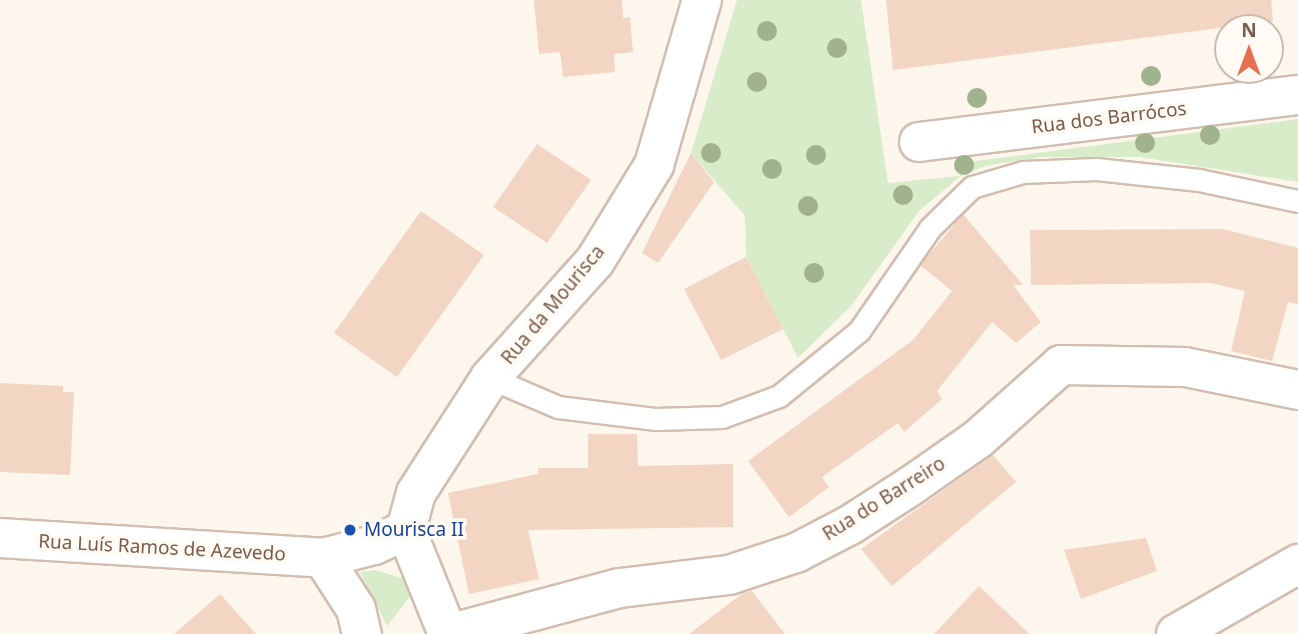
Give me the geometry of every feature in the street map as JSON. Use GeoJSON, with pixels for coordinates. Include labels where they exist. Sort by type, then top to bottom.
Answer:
{"type":"FeatureCollection","features":[{"type":"Feature","properties":{"kind":"street","name":"Rua da Mourisca"},"geometry":{"type":"LineString","coordinates":[[672,0],[679,69]]}},
{"type":"Feature","properties":{"kind":"street","name":"Rua da Mourisca"},"geometry":{"type":"LineString","coordinates":[[406,530],[416,493],[490,378],[595,261],[654,165],[679,69],[702,0]]}},
{"type":"Feature","properties":{"kind":"street","name":"Rua dos Barrócos"},"geometry":{"type":"LineString","coordinates":[[919,142],[1298,95]]}},
{"type":"Feature","properties":{"kind":"street","name":"Rua do Barreiro"},"geometry":{"type":"LineString","coordinates":[[406,530],[448,634],[486,620],[620,587],[729,575],[796,553],[912,485],[978,439],[1061,365],[1185,367],[1298,390]]}},
{"type":"Feature","properties":{"kind":"street","name":"Rua Luís Ramos de Azevedo"},"geometry":{"type":"LineString","coordinates":[[0,538],[323,558],[374,545],[406,530]]}},
{"type":"Feature","properties":{"kind":"street"},"geometry":{"type":"LineString","coordinates":[[323,558],[356,609],[362,634]]}},
{"type":"Feature","properties":{"kind":"street"},"geometry":{"type":"LineString","coordinates":[[1176,634],[1298,564]]}},
{"type":"Feature","properties":{"kind":"lane"},"geometry":{"type":"LineString","coordinates":[[490,378],[558,407],[656,419],[722,417],[779,396],[859,331],[930,228],[972,187],[1023,172],[1096,169],[1199,180],[1298,201]]}},
{"type":"Feature","properties":{"kind":"green space"},"geometry":{"type":"Polygon","coordinates":[[[737,0],[861,0],[888,183],[960,176],[960,163],[1298,119],[1298,182],[1140,157],[1040,157],[985,166],[961,176],[920,210],[851,306],[798,358],[746,257],[745,216],[691,153],[737,0]]]}},
{"type":"Feature","properties":{"kind":"green space"},"geometry":{"type":"Polygon","coordinates":[[[375,570],[405,579],[412,594],[387,626],[360,572],[375,570]]]}},
{"type":"Feature","properties":{"kind":"building"},"geometry":{"type":"Polygon","coordinates":[[[534,0],[622,0],[623,18],[630,17],[633,52],[614,54],[615,72],[563,77],[560,52],[539,54],[534,0]]]}},
{"type":"Feature","properties":{"kind":"building"},"geometry":{"type":"Polygon","coordinates":[[[886,0],[1271,0],[1272,14],[1214,14],[1214,29],[893,70],[886,0]]]}},
{"type":"Feature","properties":{"kind":"building"},"geometry":{"type":"Polygon","coordinates":[[[537,144],[591,180],[547,243],[493,207],[537,144]]]}},
{"type":"Feature","properties":{"kind":"building"},"geometry":{"type":"Polygon","coordinates":[[[691,153],[714,182],[658,263],[642,253],[691,153]]]}},
{"type":"Feature","properties":{"kind":"building"},"geometry":{"type":"Polygon","coordinates":[[[421,211],[484,255],[397,377],[334,333],[421,211]]]}},
{"type":"Feature","properties":{"kind":"building"},"geometry":{"type":"Polygon","coordinates":[[[963,214],[1023,285],[1013,285],[1041,322],[1016,343],[992,322],[937,391],[942,399],[904,432],[898,423],[822,477],[829,487],[789,517],[748,461],[913,340],[952,291],[920,265],[963,214]]]}},
{"type":"Feature","properties":{"kind":"building"},"geometry":{"type":"Polygon","coordinates":[[[1222,229],[1298,248],[1298,304],[1288,302],[1272,361],[1231,351],[1245,291],[1211,283],[1031,285],[1030,230],[1222,229]]]}},
{"type":"Feature","properties":{"kind":"building"},"geometry":{"type":"Polygon","coordinates":[[[746,257],[783,329],[721,360],[684,289],[746,257]]]}},
{"type":"Feature","properties":{"kind":"building"},"geometry":{"type":"Polygon","coordinates":[[[0,383],[63,386],[63,392],[74,392],[70,475],[0,472],[0,383]]]}},
{"type":"Feature","properties":{"kind":"building"},"geometry":{"type":"Polygon","coordinates":[[[588,434],[637,434],[638,466],[733,464],[733,527],[528,530],[539,579],[469,594],[448,493],[538,474],[538,468],[588,468],[588,434]]]}},
{"type":"Feature","properties":{"kind":"building"},"geometry":{"type":"Polygon","coordinates":[[[993,455],[1016,482],[892,586],[861,549],[993,455]]]}},
{"type":"Feature","properties":{"kind":"building"},"geometry":{"type":"Polygon","coordinates":[[[1146,538],[1157,571],[1081,599],[1064,550],[1146,538]]]}},
{"type":"Feature","properties":{"kind":"building"},"geometry":{"type":"Polygon","coordinates":[[[979,586],[1016,621],[1029,634],[934,634],[979,586]]]}},
{"type":"Feature","properties":{"kind":"building"},"geometry":{"type":"Polygon","coordinates":[[[752,591],[785,634],[689,634],[743,593],[752,591]]]}},
{"type":"Feature","properties":{"kind":"building"},"geometry":{"type":"Polygon","coordinates":[[[220,594],[256,634],[174,634],[220,594]]]}},
{"type":"Feature","properties":{"kind":"place","name":"Mourisca II"},"geometry":{"type":"Point","coordinates":[350,530]}}]}
